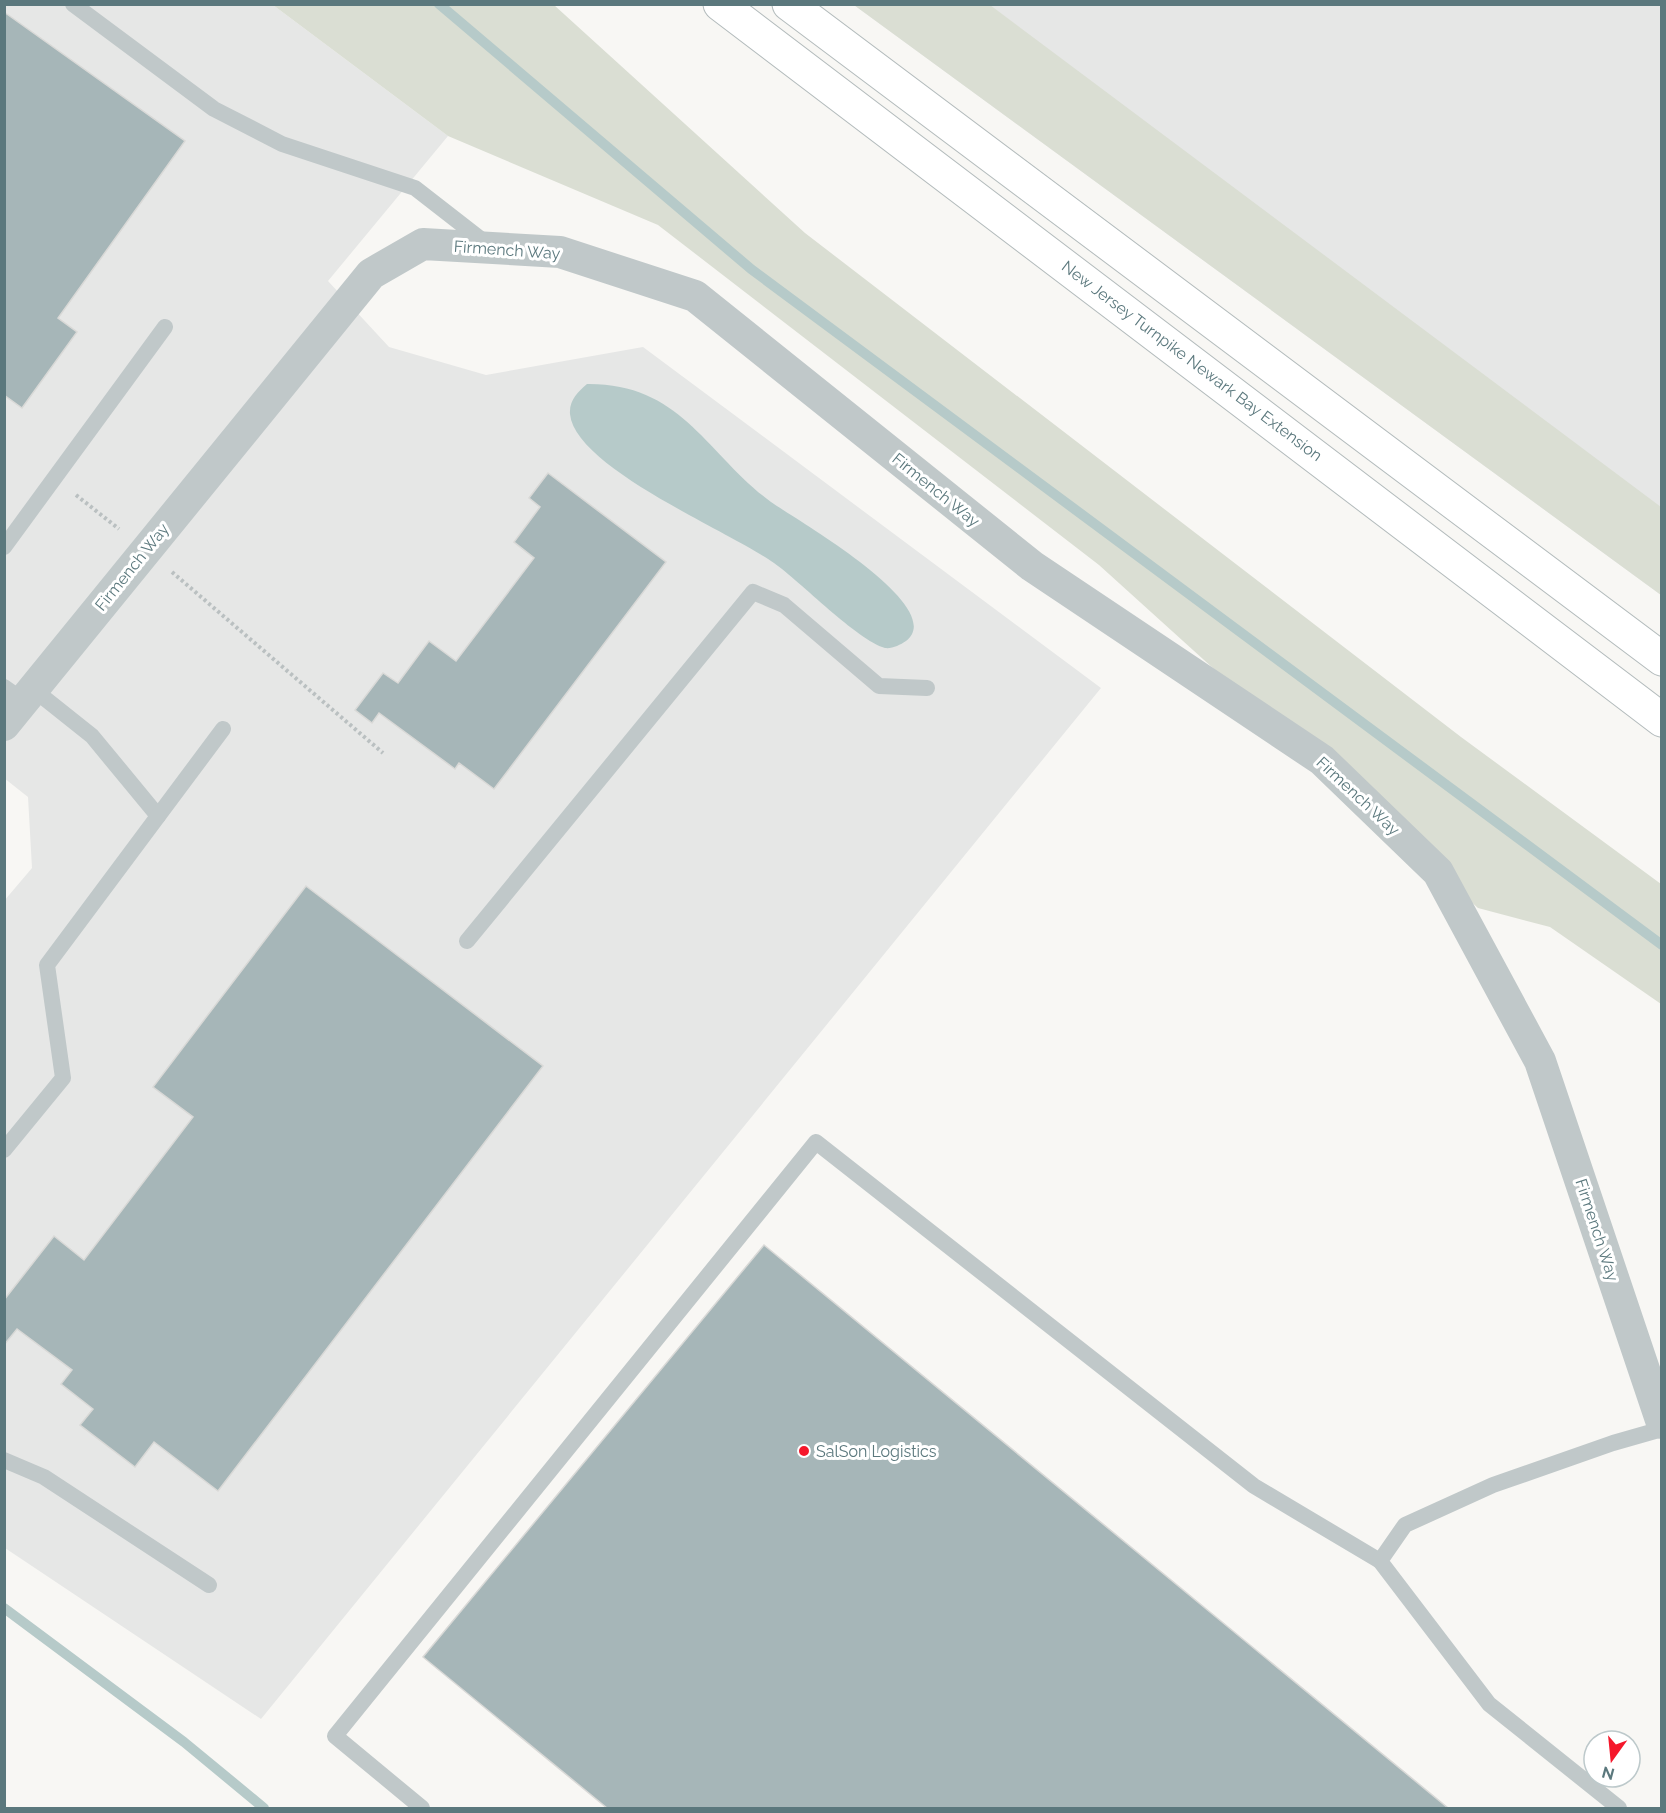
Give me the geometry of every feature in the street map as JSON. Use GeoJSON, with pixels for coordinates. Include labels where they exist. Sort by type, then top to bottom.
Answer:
{"type":"FeatureCollection","features":[{"type":"Feature","properties":{"kind":"highway","name":"New Jersey Turnpike Newark Bay Extension"},"geometry":{"type":"LineString","coordinates":[[720,4],[1662,720]]}},
{"type":"Feature","properties":{"kind":"highway"},"geometry":{"type":"LineString","coordinates":[[789,4],[1662,659]]}},
{"type":"Feature","properties":{"kind":"street","name":"Firmench Way"},"geometry":{"type":"LineString","coordinates":[[16,700],[146,550],[371,274],[423,244],[560,252],[695,296],[1032,566],[1322,760],[1438,872],[1540,1061],[1650,1359],[1662,1423]]}},
{"type":"Feature","properties":{"kind":"lane"},"geometry":{"type":"LineString","coordinates":[[73,4],[214,109],[282,144],[415,188],[493,248]]}},
{"type":"Feature","properties":{"kind":"lane"},"geometry":{"type":"LineString","coordinates":[[4,547],[165,327]]}},
{"type":"Feature","properties":{"kind":"lane"},"geometry":{"type":"LineString","coordinates":[[467,941],[753,592],[784,605],[879,686],[927,688]]}},
{"type":"Feature","properties":{"kind":"lane"},"geometry":{"type":"LineString","coordinates":[[16,700],[92,736],[158,816]]}},
{"type":"Feature","properties":{"kind":"lane"},"geometry":{"type":"LineString","coordinates":[[4,1150],[63,1078],[47,965],[223,729]]}},
{"type":"Feature","properties":{"kind":"lane"},"geometry":{"type":"LineString","coordinates":[[422,1809],[335,1736],[816,1142],[1254,1486],[1380,1561],[1488,1704],[1618,1809]]}},
{"type":"Feature","properties":{"kind":"lane"},"geometry":{"type":"LineString","coordinates":[[1380,1561],[1405,1525],[1493,1485],[1613,1443],[1662,1429]]}},
{"type":"Feature","properties":{"kind":"lane"},"geometry":{"type":"LineString","coordinates":[[4,1461],[44,1477],[209,1585]]}},
{"type":"Feature","properties":{"kind":"path"},"geometry":{"type":"LineString","coordinates":[[55,478],[146,550],[383,753]]}},
{"type":"Feature","properties":{"kind":"shaded area"},"geometry":{"type":"Polygon","coordinates":[[[4,5],[273,5],[448,136],[328,281],[389,347],[486,375],[643,347],[1101,688],[261,1719],[5,1548],[4,901],[32,868],[28,797],[4,778],[4,5]]]}},
{"type":"Feature","properties":{"kind":"shaded area"},"geometry":{"type":"Polygon","coordinates":[[[273,5],[554,5],[805,233],[1461,737],[1661,884],[1661,1004],[1550,927],[1478,908],[1099,565],[658,225],[448,136],[273,5]]]}},
{"type":"Feature","properties":{"kind":"shaded area"},"geometry":{"type":"Polygon","coordinates":[[[854,5],[1661,5],[1661,595],[854,5]]]}},
{"type":"Feature","properties":{"kind":"shaded area"},"geometry":{"type":"Polygon","coordinates":[[[854,5],[990,5],[1661,507],[1661,595],[854,5]]]}},
{"type":"Feature","properties":{"kind":"shaded area"},"geometry":{"type":"Polygon","coordinates":[[[587,384],[620,387],[647,395],[670,408],[771,502],[836,544],[889,587],[907,607],[914,626],[906,641],[888,648],[873,643],[845,623],[774,563],[625,477],[598,456],[578,435],[570,414],[573,400],[587,384]]]}},
{"type":"Feature","properties":{"kind":"building"},"geometry":{"type":"Polygon","coordinates":[[[4,12],[185,141],[58,318],[77,332],[22,408],[4,395],[4,12]]]}},
{"type":"Feature","properties":{"kind":"building"},"geometry":{"type":"Polygon","coordinates":[[[548,473],[666,562],[494,789],[459,763],[455,769],[379,713],[372,723],[355,710],[383,673],[398,683],[429,641],[456,661],[534,558],[514,542],[540,507],[529,498],[548,473]]]}},
{"type":"Feature","properties":{"kind":"building"},"geometry":{"type":"Polygon","coordinates":[[[306,886],[543,1066],[218,1491],[154,1442],[135,1467],[80,1425],[93,1409],[61,1384],[72,1370],[17,1329],[4,1345],[4,1300],[54,1236],[84,1260],[193,1117],[153,1087],[306,886]]]}},
{"type":"Feature","properties":{"kind":"building","name":"SalSon Logistics"},"geometry":{"type":"Polygon","coordinates":[[[764,1245],[1448,1808],[607,1808],[423,1657],[764,1245]]]}},
{"type":"Feature","properties":{"kind":"waterway"},"geometry":{"type":"LineString","coordinates":[[439,4],[751,269],[1662,945]]}},
{"type":"Feature","properties":{"kind":"waterway"},"geometry":{"type":"LineString","coordinates":[[4,1608],[184,1742],[264,1808]]}},
{"type":"Feature","properties":{"kind":"place","name":"SalSon Logistics"},"geometry":{"type":"Point","coordinates":[804,1451]}}]}
